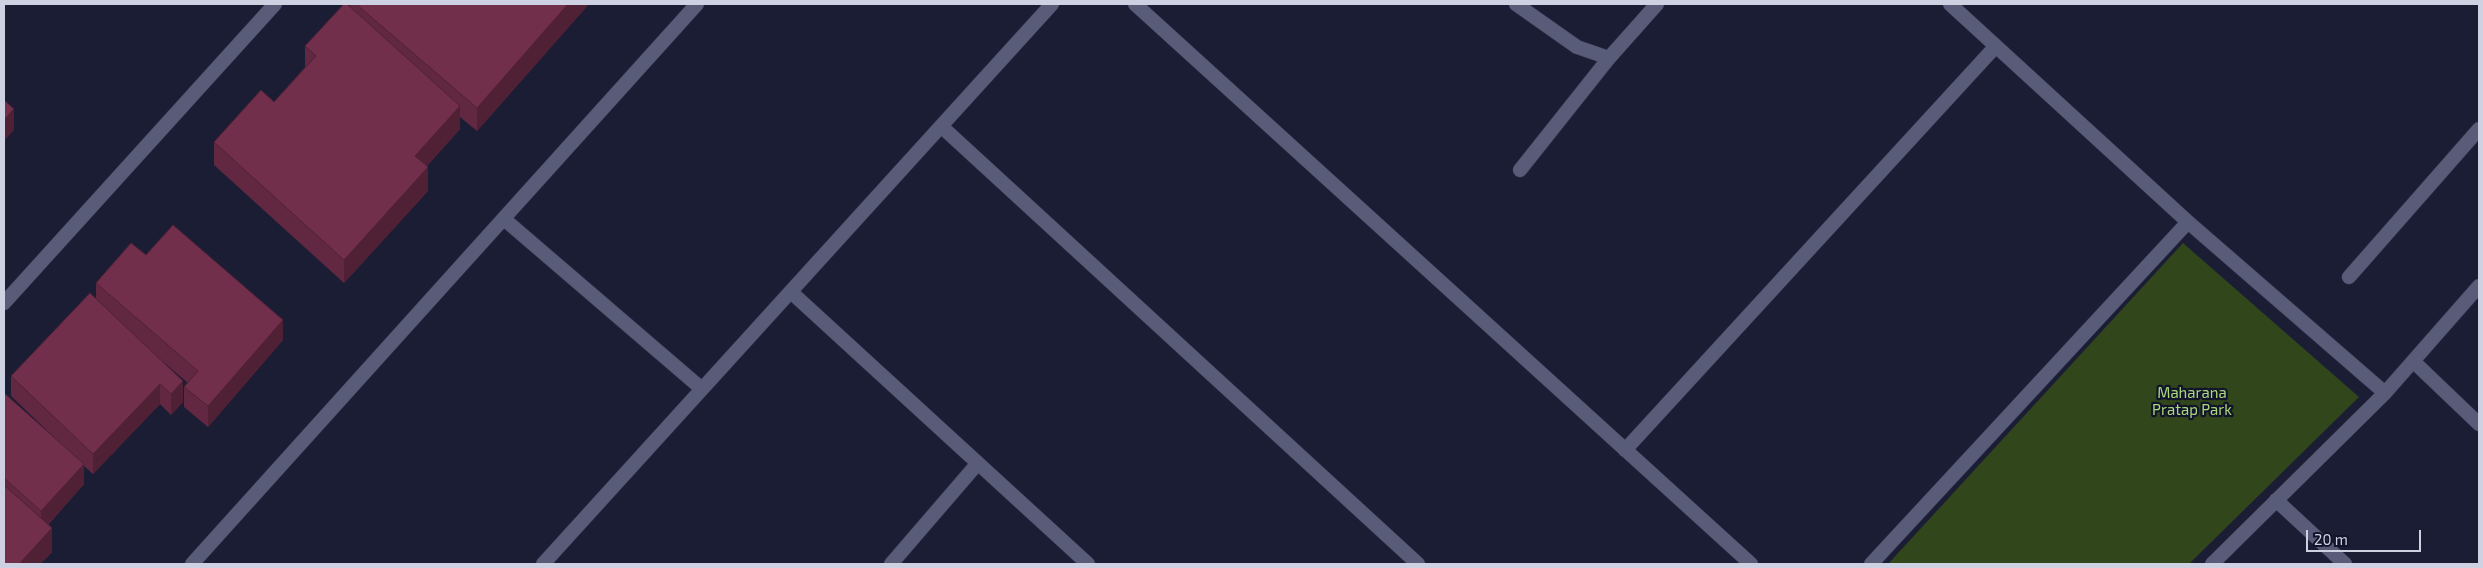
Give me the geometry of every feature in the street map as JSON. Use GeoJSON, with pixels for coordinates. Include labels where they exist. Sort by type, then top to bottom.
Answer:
{"type":"FeatureCollection","features":[{"type":"Feature","properties":{"kind":"street"},"geometry":{"type":"LineString","coordinates":[[4,303],[275,4]]}},
{"type":"Feature","properties":{"kind":"street"},"geometry":{"type":"LineString","coordinates":[[192,564],[696,4]]}},
{"type":"Feature","properties":{"kind":"street"},"geometry":{"type":"LineString","coordinates":[[543,564],[1052,4]]}},
{"type":"Feature","properties":{"kind":"street"},"geometry":{"type":"LineString","coordinates":[[1135,4],[1751,564]]}},
{"type":"Feature","properties":{"kind":"street"},"geometry":{"type":"LineString","coordinates":[[1516,4],[1577,47],[1609,58]]}},
{"type":"Feature","properties":{"kind":"street"},"geometry":{"type":"LineString","coordinates":[[1520,170],[1609,58],[1657,4]]}},
{"type":"Feature","properties":{"kind":"street"},"geometry":{"type":"LineString","coordinates":[[1950,4],[2188,222],[2385,393]]}},
{"type":"Feature","properties":{"kind":"street"},"geometry":{"type":"LineString","coordinates":[[1625,450],[1996,46]]}},
{"type":"Feature","properties":{"kind":"street"},"geometry":{"type":"LineString","coordinates":[[941,126],[1418,564]]}},
{"type":"Feature","properties":{"kind":"street"},"geometry":{"type":"LineString","coordinates":[[2349,277],[2479,129]]}},
{"type":"Feature","properties":{"kind":"street"},"geometry":{"type":"LineString","coordinates":[[504,219],[702,389]]}},
{"type":"Feature","properties":{"kind":"street"},"geometry":{"type":"LineString","coordinates":[[1871,564],[2188,222]]}},
{"type":"Feature","properties":{"kind":"street"},"geometry":{"type":"LineString","coordinates":[[2212,564],[2385,393],[2479,286]]}},
{"type":"Feature","properties":{"kind":"street"},"geometry":{"type":"LineString","coordinates":[[791,292],[1088,564]]}},
{"type":"Feature","properties":{"kind":"street"},"geometry":{"type":"LineString","coordinates":[[2413,361],[2479,424]]}},
{"type":"Feature","properties":{"kind":"street"},"geometry":{"type":"LineString","coordinates":[[890,564],[978,464]]}},
{"type":"Feature","properties":{"kind":"street"},"geometry":{"type":"LineString","coordinates":[[2276,500],[2345,564]]}},
{"type":"Feature","properties":{"kind":"green space","name":"Maharana Pratap Park"},"geometry":{"type":"Polygon","coordinates":[[[2183,243],[2359,397],[2189,564],[1888,564],[2183,243]]]}},
{"type":"Feature","properties":{"kind":"building"},"geometry":{"type":"Polygon","coordinates":[[[344,4],[347,4],[460,106],[415,156],[428,167],[344,260],[214,142],[261,90],[274,102],[316,56],[305,46],[344,4]]]}},
{"type":"Feature","properties":{"kind":"building"},"geometry":{"type":"Polygon","coordinates":[[[356,4],[568,4],[477,108],[356,4]]]}},
{"type":"Feature","properties":{"kind":"building"},"geometry":{"type":"Polygon","coordinates":[[[4,100],[14,109],[4,120],[4,100]]]}},
{"type":"Feature","properties":{"kind":"building"},"geometry":{"type":"Polygon","coordinates":[[[173,225],[283,320],[208,406],[184,387],[198,371],[96,283],[131,243],[146,255],[173,225]]]}},
{"type":"Feature","properties":{"kind":"building"},"geometry":{"type":"Polygon","coordinates":[[[90,293],[183,381],[171,394],[160,384],[93,454],[11,376],[90,293]]]}},
{"type":"Feature","properties":{"kind":"building"},"geometry":{"type":"Polygon","coordinates":[[[4,393],[84,464],[41,511],[4,478],[4,393]]]}},
{"type":"Feature","properties":{"kind":"building"},"geometry":{"type":"Polygon","coordinates":[[[4,485],[52,528],[19,564],[4,564],[4,485]]]}}]}
